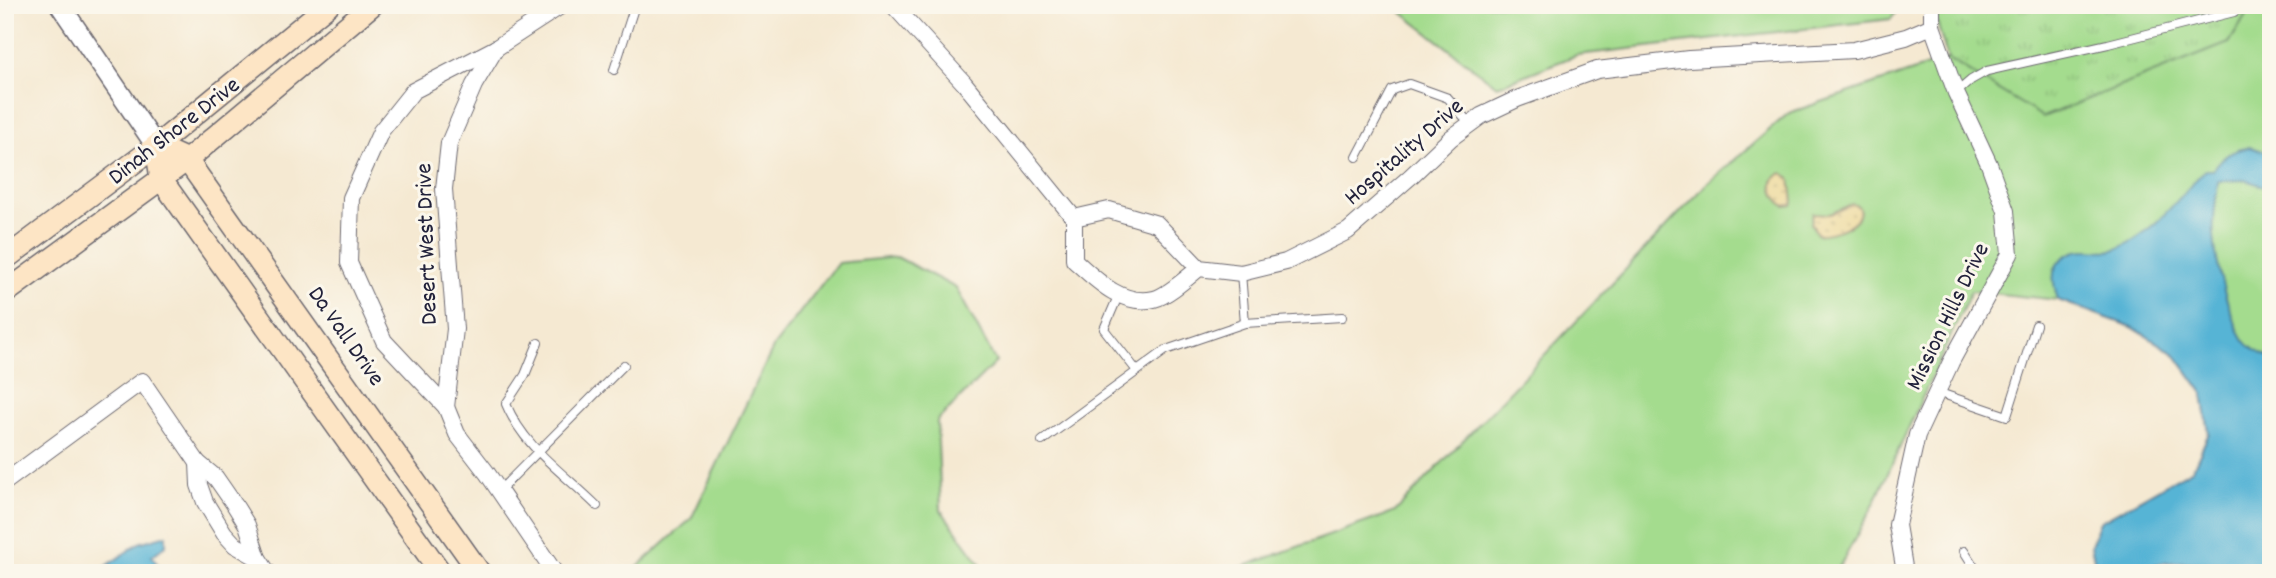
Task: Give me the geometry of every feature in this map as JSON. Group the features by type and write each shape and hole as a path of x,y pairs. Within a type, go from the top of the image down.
{"main road":[{"name":"Dinah Shore Drive","path":"5,259 156,146 328,5"},
{"name":"Dinah Shore Drive","path":"5,293 187,160 372,5"},
{"path":"156,146 187,160"},
{"path":"156,146 161,179 440,573"},
{"name":"Da Vall Drive","path":"187,160 480,573"}],"street":[{"path":"60,5 156,146"},
{"name":"Desert West Drive","path":"555,573 457,434 446,408 384,341 349,263 351,198 380,131 413,91 496,48 562,5"},
{"path":"893,5 964,83 1074,218 1074,260 1107,289 1133,298 1154,299 1199,268 1157,224 1109,210 1074,218"},
{"name":"Mission Hills Drive","path":"1905,573 1897,525 1917,435 1951,362 2010,254 2006,211 1989,163 1956,93 1932,26 1932,5"},
{"name":"Hospitality Drive","path":"1199,268 1241,273 1286,262 1348,232 1451,138 1481,116 1517,99 1597,70 1689,59 1854,50 1906,37 1932,26"},
{"name":"Desert West Drive","path":"446,408 455,329 444,189 449,143 474,85 496,48"},
{"path":"5,482 142,382 198,463 216,478 234,504 247,525 258,558 268,573"},
{"path":"198,463 199,485 205,502 224,534 235,545 258,558"}],"lane":[{"path":"614,70 635,5"},
{"path":"1956,93 1970,80 1987,71 2121,41 2234,12 2245,5"},
{"path":"1357,157 1392,90 1401,85 1409,84 1448,98 1470,124"},
{"path":"1241,273 1245,323"},
{"path":"1119,293 1104,329 1137,371"},
{"path":"1042,441 1166,350 1245,323 1342,317"},
{"path":"1937,392 2007,416 2036,325"},
{"path":"538,343 525,375 506,404 515,427 597,506"},
{"path":"498,492 624,365"},
{"path":"1964,551 1978,573"}],"green space":[{"path":"1392,5 1901,5 1891,19 1577,55 1497,86"},
{"path":"1936,5 2252,5 2229,43 2043,117 1948,59 1937,23"},
{"path":"2252,5 2271,5 2271,573 2252,573 2236,564 2166,562 2123,573 2108,573 2095,564 2091,545 2100,522 2193,469 2209,433 2203,393 2175,354 2132,327 2058,300 1971,291 1873,506 1836,573 1225,573 1395,512 1708,183 1789,113 1948,59 2229,43"},
{"path":"897,257 956,288 996,362 937,421 941,510 987,573 631,573 691,519 774,346 838,263"}],"sand":[{"path":"1783,173 1790,178 1792,205 1785,206 1781,203 1773,189 1774,180"},
{"path":"1852,204 1858,206 1860,212 1853,223 1838,231 1817,234 1811,223 1813,213 1830,214"}],"water":[{"path":"2249,147 2271,153 2271,189 2246,180 2218,181 2214,228 2220,275 2238,329 2249,346 2271,358 2271,573 2252,573 2236,564 2166,562 2123,573 2108,573 2095,564 2091,545 2100,522 2193,469 2209,433 2203,393 2175,354 2132,327 2058,300 2055,269 2068,254 2076,251 2111,251 2131,242 2165,214 2205,170 2213,170 2228,154"},
{"path":"166,535 166,545 152,556 163,573 97,573 139,543"}]}
